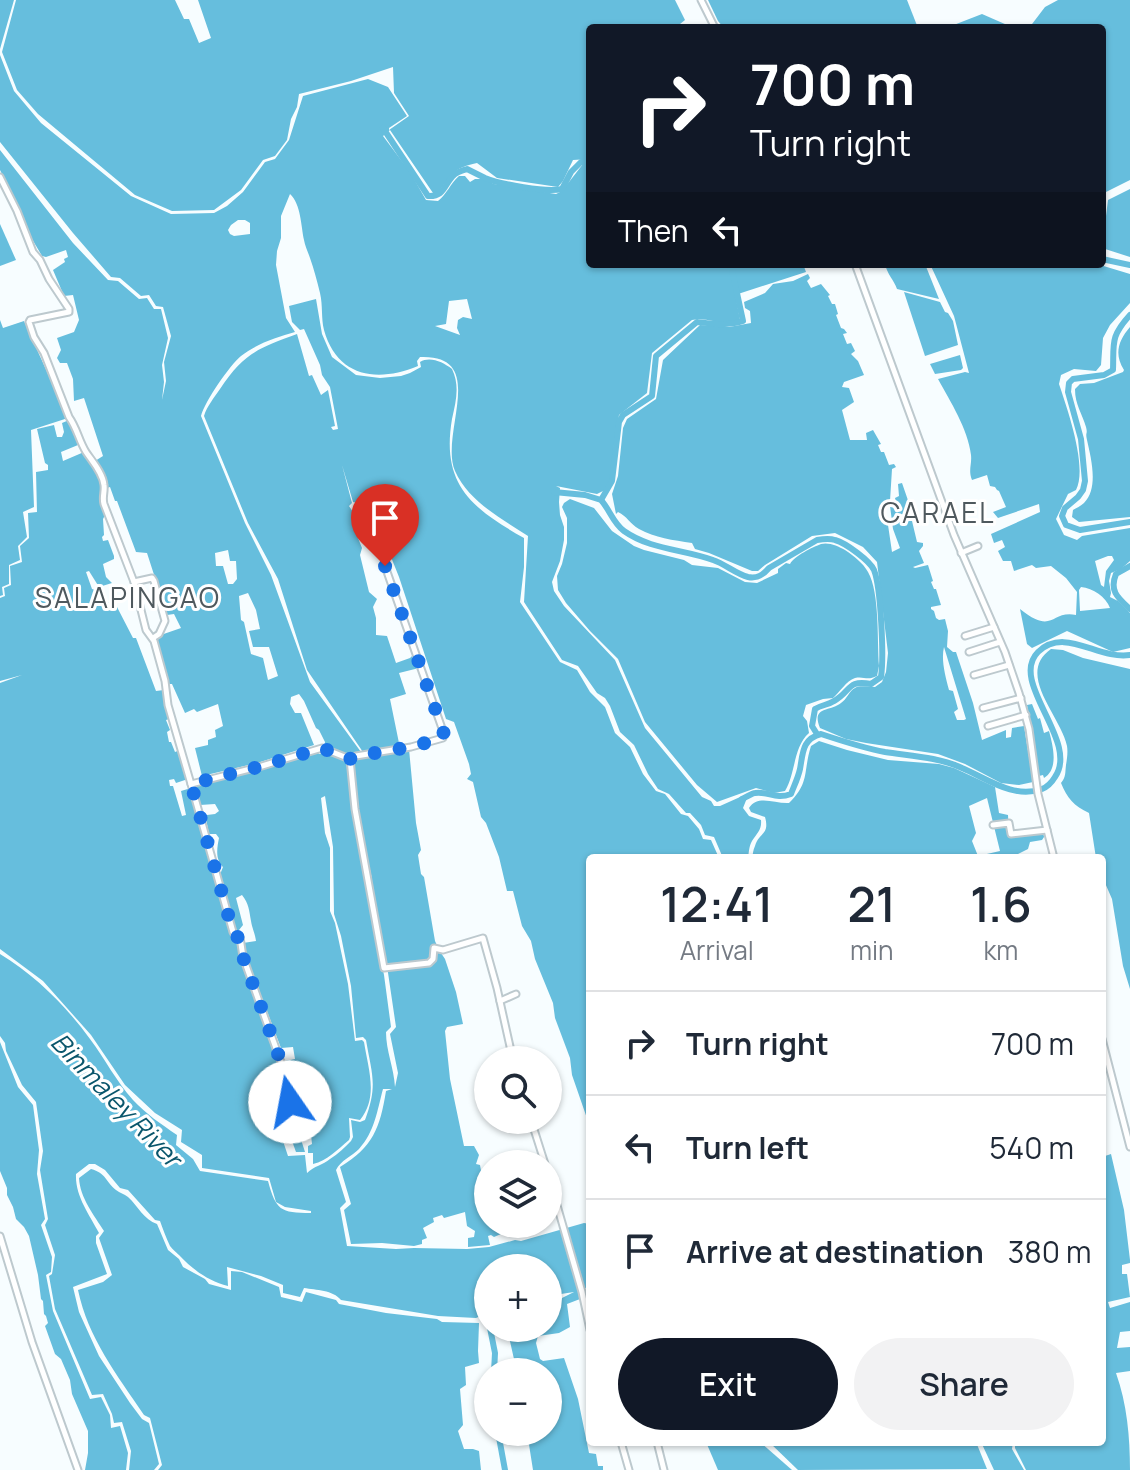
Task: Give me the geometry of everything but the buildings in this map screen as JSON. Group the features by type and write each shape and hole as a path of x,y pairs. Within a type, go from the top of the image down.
{"street":[{"path":"701,0 713,24"},
{"path":"0,177 33,252 69,309 69,312 29,322 69,417 105,486 102,495 107,514 134,582 146,630 153,638 187,776 233,932 240,937 243,957 290,1087 291,1101 285,1101"},
{"path":"856,268 961,553 1021,698 1038,794 1053,854"},
{"path":"961,553 978,546"},
{"path":"191,784 323,748 349,758 411,747 444,736 385,566"},
{"path":"134,582 152,578 154,581 165,621 159,634 153,638"},
{"path":"965,636 994,627"},
{"path":"969,652 1000,642"},
{"path":"974,675 1009,665"},
{"path":"983,708 1021,698"},
{"path":"988,726 1026,715"},
{"path":"349,758 355,809 384,968 429,963 434,948 443,950 483,938 510,1046"},
{"path":"993,825 1009,823 1011,834 1047,830"},
{"path":"500,1001 516,994"},
{"path":"1106,1054 1130,1147"},
{"path":"562,1221 586,1311"},
{"path":"0,1236 32,1342 78,1470"},
{"path":"622,1446 629,1470"},
{"path":"658,1446 664,1470"}],"water":[{"path":"0,0 14,0 0,49"},
{"name":"Binmaley River","path":"16,0 175,0 184,19 189,19 199,43 211,38 198,0 675,0 685,20 680,24 586,24 586,159 573,160 558,187 497,178 477,163 458,170 438,193 433,193 390,130 383,136 426,200 438,201 459,176 465,176 470,182 484,179 494,184 556,194 586,164 586,268 730,268 740,320 728,323 692,320 652,353 647,393 619,415 607,489 597,494 556,486 560,488 564,540 552,582 564,606 615,660 645,728 702,797 714,806 720,806 749,793 743,808 749,816 761,820 749,854 721,854 714,837 705,835 690,813 686,813 669,794 658,789 634,745 620,732 605,698 597,693 578,666 562,660 524,602 528,536 477,500 455,471 452,455 458,382 453,368 441,360 420,357 418,366 388,374 374,374 360,372 338,358 324,330 320,293 304,242 298,209 290,194 281,216 276,265 286,318 295,332 260,344 241,356 218,384 201,416 245,523 271,575 310,682 361,752 348,753 347,758 367,880 365,883 384,975 391,1027 386,1032 386,1039 395,1087 398,1073 390,1034 396,1027 387,966 369,886 372,879 359,818 353,760 365,755 307,670 278,579 248,523 204,416 228,377 244,360 262,348 297,334 309,376 312,375 321,395 328,390 335,426 331,427 338,429 330,387 304,329 300,330 292,322 289,306 316,299 322,334 332,357 356,375 380,378 401,376 421,367 420,362 428,360 441,362 452,369 456,394 450,442 451,461 456,477 464,492 475,504 524,538 520,602 560,662 577,670 590,692 605,707 615,733 630,747 643,774 656,791 665,794 681,814 688,816 703,839 711,840 717,854 586,854 586,1115 553,1003 531,941 522,926 513,891 507,891 499,857 481,817 473,782 467,779 471,774 469,764 454,722 446,719 399,577 377,522 369,523 357,503 353,502 342,465 369,592 377,599 373,607 376,635 387,636 396,663 419,652 422,664 418,665 419,668 399,673 406,694 390,699 400,748 409,749 421,850 418,855 435,941 445,959 463,1024 447,1027 445,1031 450,1079 464,1146 474,1146 476,1150 474,1230 467,1226 465,1212 433,1218 434,1222 423,1228 427,1238 422,1240 422,1244 351,1244 344,1210 351,1204 340,1167 360,1152 378,1126 386,1091 392,1089 383,1089 369,1135 336,1170 346,1202 340,1208 347,1246 396,1249 489,1247 515,1240 562,1238 562,1229 586,1223 586,1288 578,1290 580,1299 567,1304 570,1327 562,1331 562,1298 574,1292 562,1294 562,1254 474,1254 474,1318 438,1316 341,1300 329,1292 304,1288 300,1297 283,1293 283,1285 227,1267 228,1286 207,1278 189,1265 170,1246 160,1221 155,1220 128,1190 120,1188 105,1170 89,1164 76,1174 76,1182 83,1205 99,1233 96,1243 107,1274 73,1287 79,1312 99,1356 130,1403 149,1423 159,1464 154,1470 129,1470 131,1451 122,1422 114,1423 103,1394 92,1395 55,1309 49,1276 55,1255 45,1225 48,1219 40,1170 43,1151 36,1102 22,1085 0,1036 0,954 38,981 60,1003 90,1039 127,1093 148,1114 177,1135 176,1145 193,1159 200,1171 268,1181 276,1202 269,1178 202,1168 202,1155 181,1142 182,1130 155,1113 125,1085 91,1035 43,981 0,949 0,683 22,675 0,681 0,598 5,596 4,588 11,585 10,566 22,562 20,546 29,538 28,513 37,512 36,472 48,470 37,429 54,425 57,437 62,437 62,423 69,420 78,445 61,452 63,461 84,452 103,485 101,492 106,513 102,537 103,541 108,540 114,559 103,564 106,577 112,583 99,587 89,571 86,572 92,589 102,592 106,602 117,607 133,638 136,638 156,691 164,690 172,718 166,720 170,730 167,732 169,742 175,752 180,750 188,779 176,783 174,779 169,780 170,786 173,786 182,816 186,815 181,791 191,788 232,933 238,942 238,951 277,1052 282,1075 271,1081 276,1120 288,1156 305,1155 307,1173 351,1141 351,1120 360,1122 365,1120 371,1098 373,1080 366,1040 356,1038 351,986 334,914 333,847 325,796 321,798 330,848 330,911 348,984 355,1041 364,1042 371,1092 360,1120 349,1118 349,1140 328,1157 313,1164 313,1153 308,1153 308,1146 312,1144 311,1135 306,1137 303,1115 299,1116 293,1103 292,1083 285,1061 295,1059 293,1047 281,1048 244,951 243,943 256,941 242,895 236,898 243,925 239,930 241,933 237,935 234,930 218,874 223,867 218,857 219,838 216,834 209,834 206,819 207,815 219,811 215,804 200,805 194,784 315,749 319,754 324,753 325,742 299,694 291,697 290,704 295,713 301,713 314,745 202,776 195,748 208,745 208,740 216,737 215,730 223,726 218,704 185,713 172,684 168,684 155,637 181,628 174,614 167,615 147,553 136,552 117,501 110,487 107,488 95,461 103,456 84,398 74,401 73,379 67,363 60,363 57,358 61,350 57,338 74,332 79,320 73,295 64,296 53,270 65,262 64,259 68,257 66,250 42,256 0,170 0,150 73,243 108,280 118,281 139,299 147,298 154,309 161,309 168,338 162,365 162,400 166,381 164,362 171,336 163,307 156,306 149,295 141,296 120,278 111,277 0,142 0,55 14,91 41,123 131,196 171,214 214,213 243,192 265,162 275,159 289,140 303,96 368,79 388,87 407,116 389,130 409,116 394,93 393,67 299,94 287,140 275,156 263,160 241,190 214,210 172,211 135,195 38,114 17,90 2,52","holes":["238,220 250,223 250,234 234,236 228,230","467,299 472,319 463,317 458,320 460,335 435,326 446,324 449,301","228,550 230,561 236,561 237,579 233,584 228,584 223,566 216,566 215,553","248,593 260,629 249,631 253,647 269,647 278,676 268,680 263,658 251,654 241,620 239,596","276,1202 285,1207 311,1211 311,1213 286,1211"]},
{"path":"708,0 907,0 916,24 721,24"},
{"path":"1058,0 1130,0 1130,180 1106,192 1106,24 1032,24 1045,7"},
{"path":"982,14 1005,24 956,24"},
{"path":"1130,189 1130,257 1106,249 1108,200"},
{"path":"0,224 16,260 0,266"},
{"path":"1106,267 1130,274 1130,303 1103,338 1101,365 1096,371 1074,369 1061,375 1059,384 1075,437 1080,467 1076,490 1068,494 1056,519 1064,535 1077,540 1082,536 1130,528 1130,561 1111,573 1109,581 1110,597 1130,613 1130,648 1113,652 1067,631 1032,648 1027,644 1020,609 1039,621 1076,615 1077,592 1051,566 1036,568 1032,565 1014,571 1011,561 1003,561 998,551 1005,547 1002,540 994,543 991,534 1040,512 1039,504 998,518 993,512 1006,507 999,491 990,486 987,475 972,480 966,435 938,379 969,373 954,316 932,268","holes":["1112,556 1114,560 1106,571 1104,587 1095,561","1081,587 1090,589 1105,600 1110,608 1080,611 1079,590"]},
{"path":"732,268 804,268 806,272 738,294"},
{"path":"886,268 927,268 939,299 897,289"},
{"path":"808,274 810,278 807,281 811,288 821,284 830,295 832,304 835,304 841,328 847,333 843,334 847,344 851,343 855,351 851,354 864,375 844,382 842,387 849,388 854,402 842,410 850,440 867,440 866,433 873,430 889,465 896,467 892,469 890,501 879,508 888,525 892,552 900,548 893,529 890,506 896,502 898,484 902,483 911,509 897,516 900,522 912,521 917,542 923,543 919,551 924,563 913,567 928,565 931,582 941,605 931,609 936,618 945,619 947,647 956,652 982,740 1006,730 1006,738 1011,737 1012,728 1024,726 1033,782 1019,785 1001,783 938,754 846,739 820,728 820,713 837,706 855,688 875,687 882,682 886,672 888,653 877,562 863,547 835,533 812,536 758,571 752,571 695,549 692,543 645,532 618,512 616,514 612,494 618,476 623,428 627,419 656,399 663,360 700,325 729,327 751,323 750,311 745,308 744,302 765,293 773,284 793,281","holes":["944,647 966,719 957,720 954,712 958,709 946,679"]},
{"path":"904,292 940,302 953,321 958,345 925,356"},
{"path":"0,320 3,328 24,321 68,418 31,430 34,507 23,512 27,537 18,546 20,560 9,565 9,584 2,587 3,595 0,596"},
{"path":"1130,327 1130,517 1079,522 1072,517 1073,510 1089,497 1093,473 1087,429 1075,389 1080,384 1094,383 1123,372 1119,348"},
{"path":"960,355 961,370 935,374 930,364"},
{"path":"570,499 594,508 612,531 634,546 692,565 718,568 745,582 757,583 778,573 778,569 786,563 790,564 804,552 824,544 845,550 866,569 872,581 876,604 877,676 855,678 833,698 806,705 803,716 809,733 800,745 785,791 774,793 756,788 717,802 697,785 645,722 618,659 590,631 558,590 557,576 567,543 567,518 562,507"},
{"path":"1051,649 1063,650 1130,669 1130,989 1112,899 1106,885 1106,854 1095,854 1089,813 1072,801 1061,783 1065,775 1067,746 1039,683 1037,670 1041,659"},
{"path":"1032,704 1044,733 1049,731 1053,750 1052,769 1044,778 1043,775 1039,776 1027,705"},
{"path":"819,741 888,760 939,764 995,787 999,813 1008,815 1009,835 1043,831 1044,837 1030,842 1028,849 1018,854 987,854 1000,851 987,798 969,806 976,833 972,841 977,854 753,854 766,823 765,817 751,812 749,808 757,801 789,803 803,783 811,746"},
{"path":"0,1042 18,1087 33,1105 39,1150 37,1174 45,1219 41,1225 52,1257 51,1272 46,1275 53,1311 90,1399 101,1397 110,1415 111,1428 120,1426 128,1453 126,1470 85,1470 88,1431 72,1394 70,1380 61,1359 55,1354 45,1326 48,1323 29,1236 16,1219 0,1171"},
{"path":"283,1103 290,1105 305,1152 296,1152 284,1119"},
{"path":"1111,1154 1124,1210 1130,1260 1130,1263 1122,1265 1122,1274 1127,1274 1130,1297 1108,1302 1110,1308 1130,1302 1130,1331 1120,1332 1117,1348 1130,1347 1130,1371 1116,1373 1127,1421 1130,1470 1026,1470 1015,1446 1106,1446 1106,1156"},
{"path":"91,1169 103,1175 157,1224 168,1250 183,1267 209,1284 231,1290 231,1271 242,1272 279,1287 281,1297 302,1302 306,1292 336,1300 339,1304 386,1313 442,1322 474,1323 474,1342 478,1342 479,1358 474,1358 474,1364 465,1367 466,1385 460,1389 463,1425 458,1431 464,1449 479,1451 481,1470 158,1470 162,1465 150,1418 144,1415 105,1356 89,1324 78,1290 103,1282 112,1275 99,1238 104,1231 88,1206 79,1178"},
{"path":"468,1238 488,1238 490,1245 468,1247"},
{"path":"510,1342 536,1342 540,1358 514,1358"},
{"path":"564,1358 578,1399 586,1446 589,1453 596,1454 598,1466 603,1466 603,1470 533,1470 529,1446 562,1446"},
{"path":"708,1446 765,1446 792,1470 718,1470"},
{"path":"773,1446 978,1446 987,1469 798,1470"},
{"path":"983,1446 1012,1446 1024,1470 994,1470"}],"waterway":[{"path":"383,128 428,196 438,194 454,175 467,169 485,178 512,185 562,189 571,172 581,162 586,162"},
{"path":"1106,260 1130,265"},
{"path":"601,500 612,481 619,422 623,415 652,396 656,356 697,322 726,324 743,321 731,268"},
{"path":"1130,315 1116,335 1113,370 1104,375 1073,379 1069,383 1068,392 1081,439 1085,481 1083,490 1065,508 1062,516 1066,525 1080,530 1130,522"},
{"path":"554,492 601,500 620,528 634,537 656,546 702,556 748,577 760,576 817,540 835,540 863,557 874,570 878,592 881,677 871,684 857,683 834,701 815,709 812,726 817,734"},
{"path":"1130,566 1116,574 1114,585 1118,598 1130,609"},
{"path":"742,799 755,793 791,794 804,747 810,739 821,734 877,750 944,761 1011,790 1042,789 1054,779 1060,763 1059,746 1032,679 1031,665 1038,652 1059,642 1130,655"},
{"path":"493,1342 495,1358"},
{"path":"501,1446 505,1470"}],"district":[{"name":"CARAEL","path":"938,513"},
{"name":"SALAPINGAO","path":"128,598"}],"route":[{"path":"290,1102 290,1087 243,957 240,937 233,932 191,784 322,748 350,759 443,738 385,566"}]}
